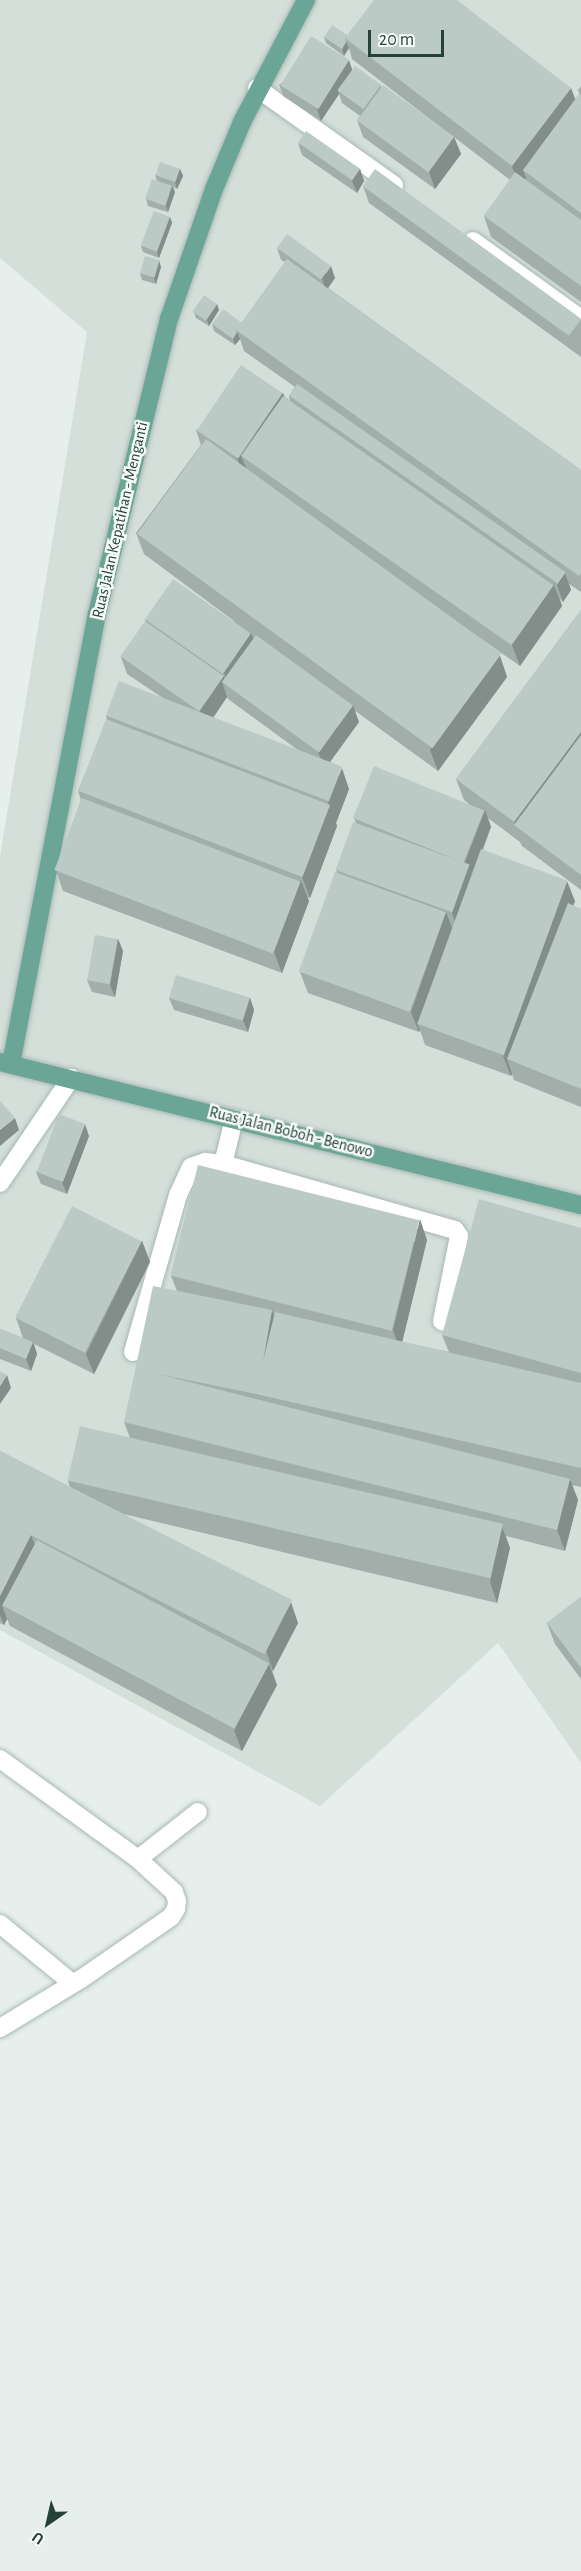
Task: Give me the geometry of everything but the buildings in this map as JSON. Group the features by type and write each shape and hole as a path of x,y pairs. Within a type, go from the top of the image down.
{"main road":[{"name":"Ruas Jalan Kepatihan - Menganti","path":"5,1063 97,614 169,319 214,189 257,88 306,0"},
{"name":"Ruas Jalan Boboh - Benowo","path":"5,1063 581,1205"}],"street":[{"path":"257,88 410,197"},
{"path":"458,231 581,319"},
{"path":"0,1183 71,1078"},
{"path":"223,1164 234,1119"},
{"path":"133,1352 178,1195 191,1167 205,1162 223,1164 455,1230 459,1236 442,1321"},
{"path":"0,1759 138,1859 174,1892 176,1909 171,1917 0,2028"},
{"path":"138,1859 198,1812"},
{"path":"0,1924 72,1983"}],"shaded area":[{"path":"0,0 581,0 581,1763 498,1643 320,1806 0,1630 0,856 87,332 0,258"}]}
